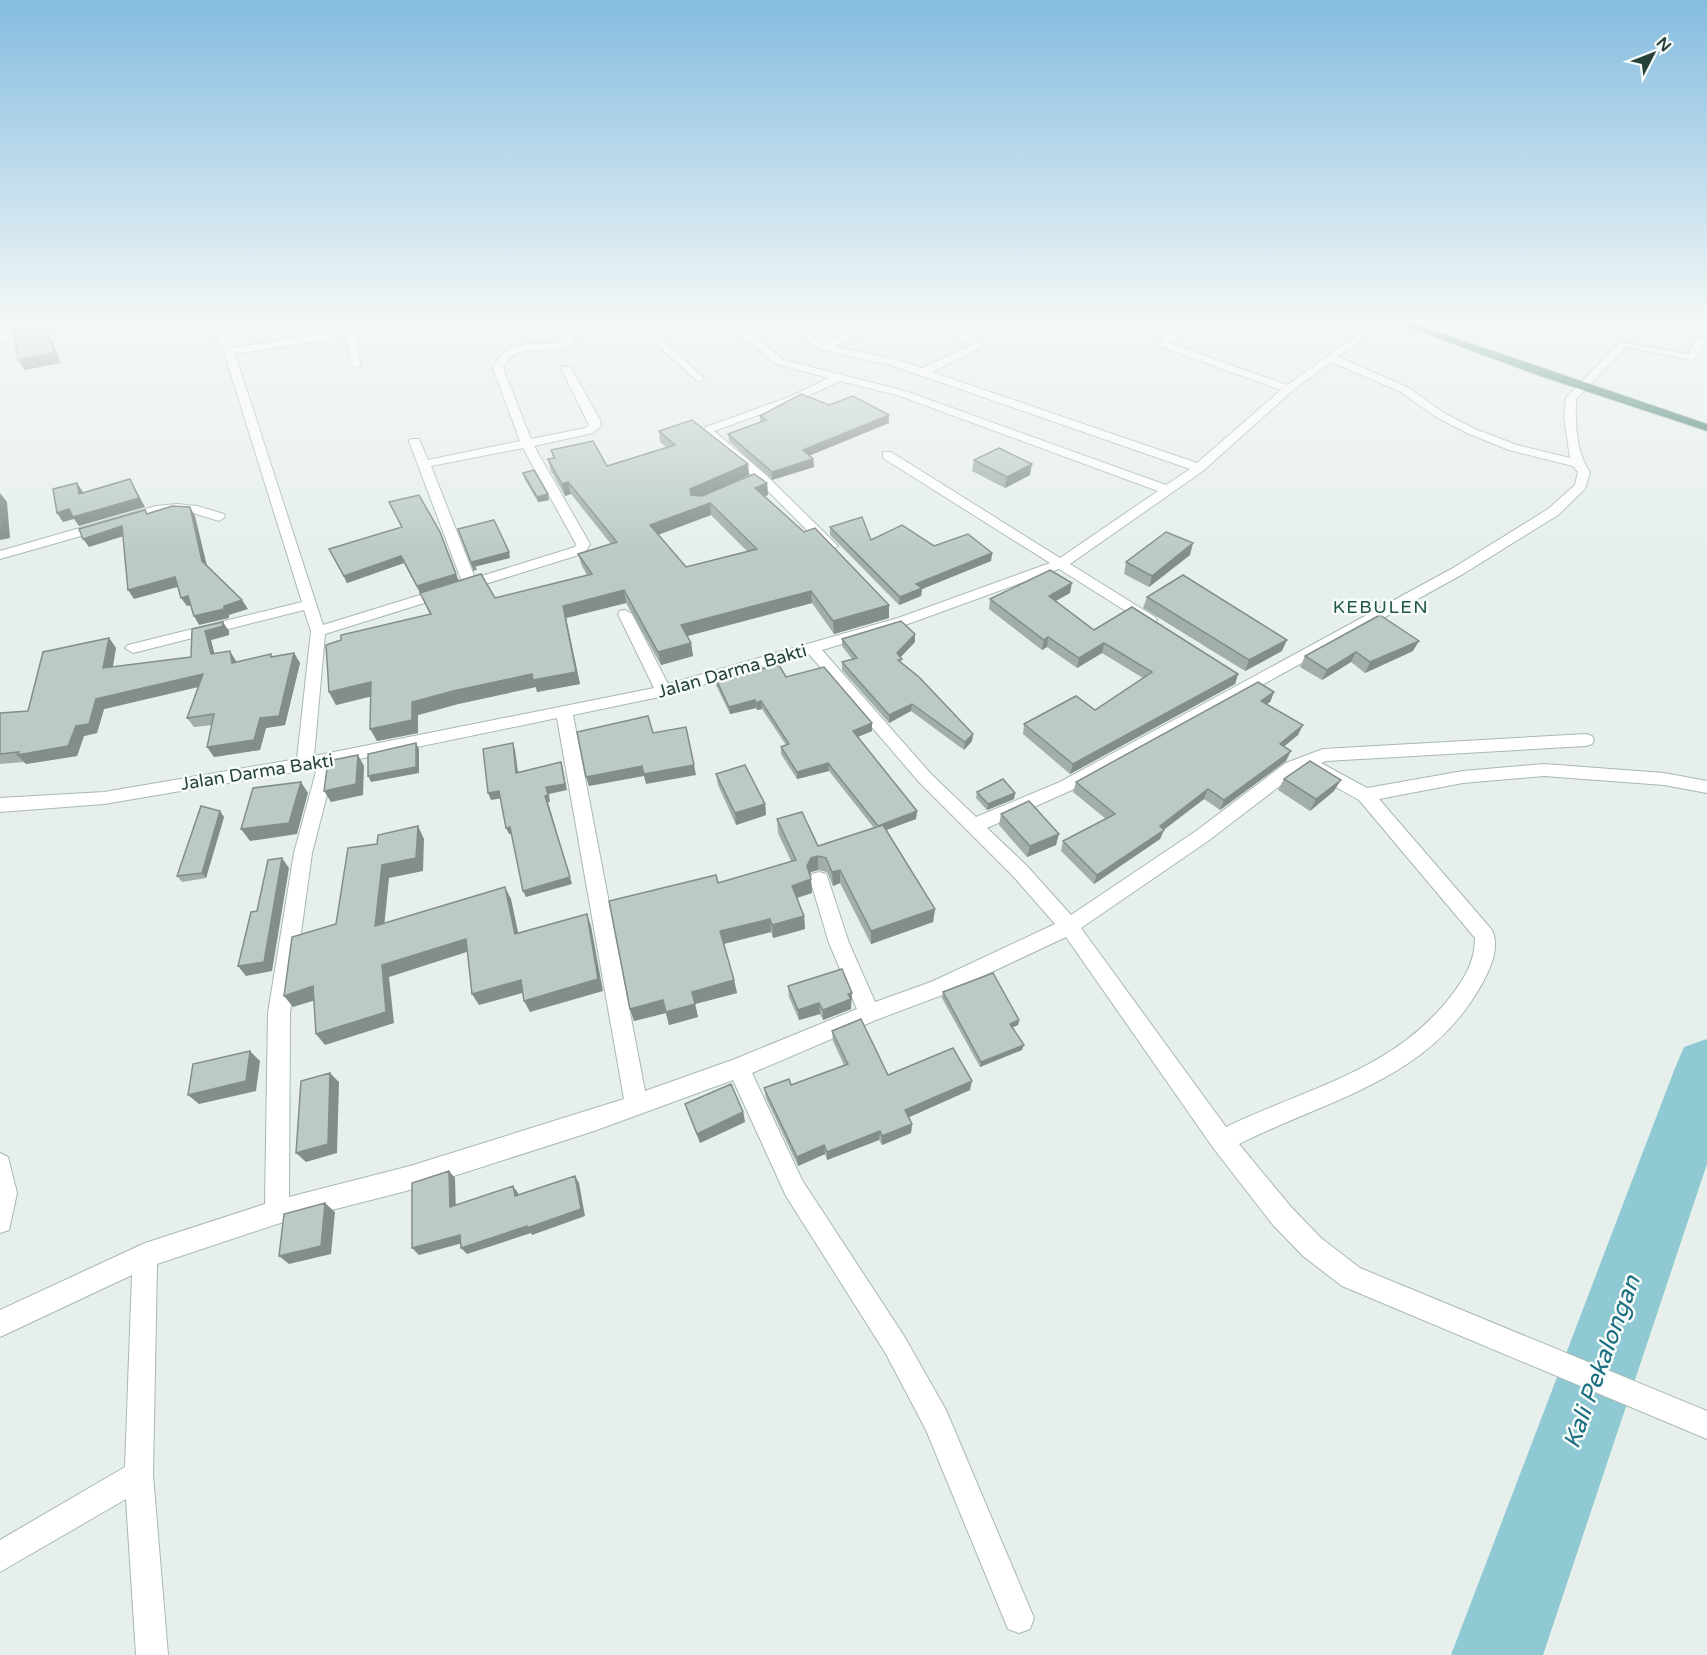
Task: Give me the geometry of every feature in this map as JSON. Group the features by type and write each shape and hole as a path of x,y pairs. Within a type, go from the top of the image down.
{"highway":[{"path":"1625,401 1707,428"}],"street":[{"path":"245,401 318,631 305,763"},
{"path":"318,631 580,550 583,544 526,442 511,401"},
{"path":"424,464 526,442 579,434 596,426 584,401"},
{"path":"788,401 708,430 710,435 756,480 842,556"},
{"path":"925,401 1168,490"},
{"path":"1006,401 1198,468"},
{"name":"Jalan Darma Bakti","path":"0,805 104,798 328,760 664,691 812,648 899,616 1060,564 1198,468 1274,401"},
{"path":"1421,401 1440,415 1471,431 1513,448 1577,463"},
{"path":"973,826 1066,786 1245,681 1458,571 1553,512 1581,486 1584,478 1584,472 1577,463 1570,401"},
{"path":"415,441 470,584"},
{"path":"887,455 1160,627"},
{"path":"0,555 160,509 180,506 219,517"},
{"path":"133,648 309,604"},
{"path":"625,614 664,691"},
{"path":"812,648 925,778 1020,871 1069,926 1222,1141 1282,1216 1312,1247 1351,1276 1707,1425"},
{"path":"564,712 636,1104"},
{"path":"0,1324 145,1256 277,1212 410,1178 594,1120 739,1068 869,1013 938,988 1069,926 1202,836 1285,771 1323,755 1586,740"},
{"path":"277,1212 279,1013 303,854 328,760"},
{"path":"1222,1141 1283,1112 1319,1100 1382,1072 1432,1035 1457,1005 1483,964 1485,936 1409,844 1365,795 1306,763"},
{"path":"1365,795 1462,777 1544,770 1664,779 1707,787"},
{"path":"819,879 839,943 869,1013"},
{"path":"739,1068 794,1188 895,1345 936,1420 1019,1618"},
{"path":"0,1165 5,1193 0,1221"},
{"path":"145,1256 139,1475 152,1655"},
{"path":"0,1557 139,1475"}],"building":[{"path":"788,401 819,401 829,405 839,401 863,401 889,415 803,450 813,459 772,472 728,434 766,420 760,416"},
{"path":"692,420 748,464 690,489 691,495 702,496 754,474 767,483 755,488 804,532 815,528 889,605 833,621 811,591 681,625 691,643 658,652 624,590 563,606 576,672 533,680 532,674 412,702 412,720 370,729 371,682 329,692 326,645 341,640 341,635 431,614 420,593 481,574 495,598 592,574 578,554 617,542 568,482 562,484 548,459 555,458 551,450 593,441 607,466 675,445 659,431","holes":["710,503 757,549 686,567 650,525"]},
{"path":"999,448 1032,464 1007,477 974,460"},
{"path":"534,470 548,494 537,497 523,473"},
{"path":"130,479 139,498 73,517 69,509 57,513 53,489 77,483 79,494"},
{"path":"419,495 440,532 456,574 417,586 401,556 344,576 329,549 402,527 389,502"},
{"path":"172,506 190,507 202,561 242,600 224,606 224,609 194,616 188,596 181,598 175,577 128,590 122,526 83,539 79,529 145,510 147,514"},
{"path":"862,517 871,540 902,525 934,546 968,534 992,553 916,584 922,588 900,597 830,527"},
{"path":"494,520 509,552 472,562 476,569 474,570 458,529"},
{"path":"1166,532 1193,543 1152,576 1126,562"},
{"path":"1050,570 1072,583 1049,596 1094,630 1132,607 1238,674 1073,764 1024,724 1076,696 1095,710 1152,672 1104,643 1079,658 1048,637 1044,640 990,599"},
{"path":"1183,575 1287,640 1249,660 1147,597"},
{"path":"1380,615 1419,641 1370,662 1356,652 1327,670 1305,656"},
{"path":"901,621 915,634 897,653 902,659 898,660 919,677 973,734 965,742 912,704 889,715 842,662 857,658 842,639"},
{"path":"223,622 223,626 205,631 211,654 230,651 232,663 271,654 271,657 294,653 279,716 260,718 254,740 207,747 214,714 187,718 203,674 96,699 89,724 76,726 68,746 17,755 19,752 0,754 0,713 28,711 43,652 109,638 103,668 191,657 192,629"},
{"path":"760,665 763,669 779,665 786,677 824,667 872,723 853,731 917,811 878,826 828,763 797,772 781,747 789,744 761,701 756,703 755,700 729,707 715,677"},
{"path":"1258,682 1274,692 1261,701 1303,725 1280,744 1291,751 1224,800 1208,789 1160,826 1164,830 1097,875 1063,841 1115,814 1076,782"},
{"path":"648,716 653,733 686,727 694,765 644,774 642,766 586,777 577,732"},
{"path":"416,743 416,767 368,776 368,754"},
{"path":"513,743 516,773 561,762 565,784 546,787 548,795 545,796 570,877 523,891 510,827 506,828 499,791 488,793 483,749"},
{"path":"358,755 356,784 324,791 328,761"},
{"path":"1310,761 1341,780 1316,799 1284,779"},
{"path":"745,765 765,804 735,813 716,774"},
{"path":"1003,779 1015,793 988,804 977,792"},
{"path":"301,782 289,823 241,829 253,788"},
{"path":"1029,801 1059,834 1030,846 1001,814"},
{"path":"201,806 220,811 202,873 177,876"},
{"path":"802,812 818,846 883,825 935,909 871,931 840,870 832,872 826,858 818,856 811,858 807,866 811,879 792,886 804,916 772,925 770,919 720,931 734,980 692,992 695,1004 666,1012 663,1000 630,1009 609,901 716,875 718,883 796,860 777,819"},
{"path":"418,826 416,858 382,865 375,926 505,887 515,934 587,914 598,979 524,1001 521,980 472,994 466,939 382,965 386,1012 316,1034 313,986 284,996 292,937 336,924 348,848 377,844 378,835"},
{"path":"282,858 264,962 238,966 251,912 257,911 268,860"},
{"path":"842,969 852,993 848,994 851,999 823,1010 819,1003 798,1010 788,986"},
{"path":"993,973 1019,1020 1010,1024 1024,1045 981,1062 943,992"},
{"path":"861,1019 888,1075 953,1048 972,1081 905,1110 912,1124 882,1136 880,1131 827,1152 824,1145 797,1157 764,1088 789,1079 791,1085 848,1064 832,1031"},
{"path":"250,1051 246,1081 188,1095 193,1064"},
{"path":"330,1073 328,1144 296,1153 301,1081"},
{"path":"731,1084 743,1112 697,1134 685,1104"},
{"path":"449,1171 450,1207 513,1186 515,1196 575,1176 581,1209 461,1248 460,1235 412,1248 412,1183"},
{"path":"325,1203 321,1246 279,1256 284,1214"}],"waterway":[{"name":"Kali Pekalongan","path":"1497,1655 1707,1068"}],"district":[{"name":"KEBULEN","path":"1381,607"}]}
